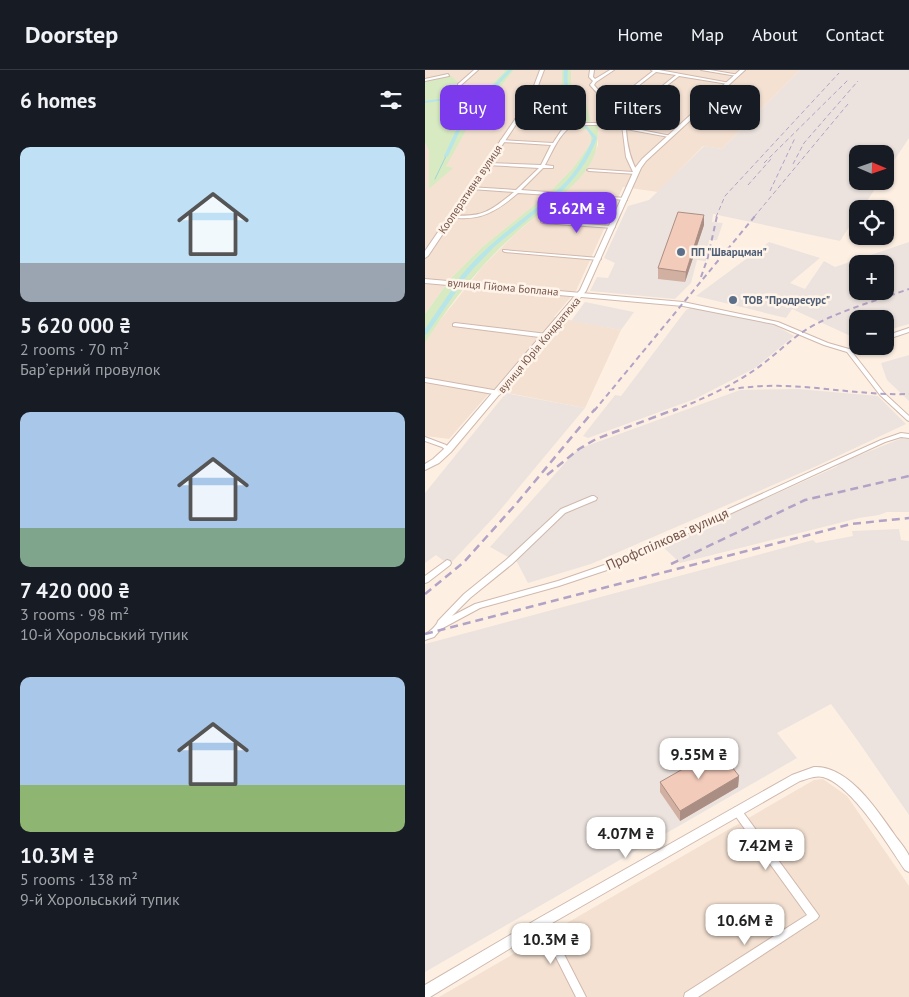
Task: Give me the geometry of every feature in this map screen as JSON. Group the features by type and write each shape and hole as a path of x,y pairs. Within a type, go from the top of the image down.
{"street":[{"path":"425,80 448,75 443,70"},
{"path":"459,85 476,70"},
{"name":"Кооперативна вулиця","path":"536,85 542,70"},
{"path":"591,70 591,77 595,81"},
{"path":"596,90 592,85 595,81 612,70"},
{"path":"650,70 728,83"},
{"path":"637,85 656,70"},
{"path":"693,77 702,70 737,75"},
{"name":"вулиця Юрія Кондратюка","path":"425,468 436,462 448,450 499,393 582,294 636,173 648,154 743,70"},
{"path":"666,85 678,75"},
{"name":"Кооперативна вулиця","path":"425,256 515,122"},
{"path":"452,216 481,216 518,192 541,167 564,130"},
{"path":"625,130 629,160 636,173"},
{"path":"642,130 669,136"},
{"path":"502,141 554,144"},
{"path":"487,164 552,167"},
{"path":"589,170 636,173"},
{"path":"471,188 625,199"},
{"path":"543,222 613,227"},
{"path":"505,251 599,259"},
{"name":"вулиця Гійома Боплана","path":"425,281 683,304 776,323 826,344 849,351"},
{"path":"455,325 547,336"},
{"path":"894,335 909,330"},
{"path":"852,355 882,394 909,419"},
{"path":"425,380 499,393"},
{"name":"Профспілкова вулиця","path":"425,637 431,635 438,627 478,606 610,566 883,441 901,435 909,436"},
{"path":"425,439 444,446 448,450"},
{"path":"438,627 467,596 509,562 563,511 594,498"},
{"path":"425,580 447,563"},
{"path":"425,992 737,811 796,778 812,772 824,772 835,776 854,791 909,866"},
{"path":"689,997 814,916 737,811"},
{"path":"543,922 581,997"}],"shaded area":[{"path":"425,70 505,71 491,85 440,85 440,124 425,135"},
{"path":"514,70 562,70 561,85 515,85 515,130 590,130 591,143 573,168 549,193 481,248 450,279 425,314 425,143 429,151 429,189 452,168 445,166 466,130 505,130 505,85 502,85"},
{"path":"571,70 800,70 760,111 760,85 690,85 690,130 741,130 722,149 703,146 658,192 623,187 576,291 554,317 621,330 585,408 492,390 449,439 425,436 425,343 438,323 483,266 515,234 570,188 590,163 598,145 598,130 680,130 680,85 596,85 596,123 591,123 586,114 586,85 572,85"},
{"path":"800,70 909,70 909,138 894,160 894,145 849,145 849,190 874,190 868,200 849,200 849,227 840,241 713,214 712,222 723,223 717,240 709,240 706,261 697,260 691,283 675,299 590,291 597,277 608,278 615,263 604,258 628,206 649,200 704,146 722,149 741,130 760,130 760,111"},
{"path":"769,242 820,258 790,283 805,289 824,261 835,267 849,262 849,300 894,300 894,255 871,255 909,242 909,324 894,328 894,310 849,310 849,335 792,309 786,318 696,296"},
{"path":"585,302 634,312 621,330 571,321"},
{"path":"692,307 775,325 794,336 755,368 695,399 588,438 583,436 615,395 621,396 686,310"},
{"path":"909,355 909,401 887,380 881,363"},
{"path":"798,389 878,396 906,424 819,465 591,564 528,583 517,562 490,547 573,454 581,448 740,390"},
{"path":"506,393 585,408 496,515 449,565 436,555 425,563 425,493"},
{"path":"902,438 909,439 909,512 887,512 859,518 680,563 661,545 836,467 843,462"},
{"path":"899,529 901,540 909,541 909,815 831,704 777,733 797,758 425,972 425,644 813,540 816,543 853,536 852,531"},
{"path":"823,779 847,796 909,886 909,997 439,997 814,780"}],"green space":[{"path":"502,70 514,70 502,85 491,85 505,71"},
{"path":"562,70 571,70 572,85 561,85"},
{"path":"449,74 461,85 440,85 440,130 466,130 446,166 453,168 429,189 429,151 425,143 425,78"},
{"path":"586,103 591,123 596,123 596,130 598,130 595,154 590,164 574,184 515,234 478,272 455,300 425,343 425,314 450,279 481,248 549,193 573,168 591,143 590,130 586,130"}],"building":[{"name":"ПП \"Шварцман\"","path":"678,212 704,215 686,272 658,268"},
{"path":"718,749 739,776 680,811 660,782"}],"waterway":[{"path":"446,156 463,120 510,70"},
{"path":"565,85 566,70"},
{"path":"425,102 440,100"},
{"path":"557,193 575,175 592,146 595,138 586,126"},
{"path":"435,179 446,156"},
{"path":"460,281 492,246 554,196"},
{"path":"425,333 457,286"}],"railway":[{"path":"716,217 725,196 839,73"},
{"path":"764,163 849,79"},
{"path":"793,164 804,143 858,81"},
{"path":"754,217 848,104"},
{"path":"770,191 795,138"},
{"path":"748,185 771,159"},
{"path":"701,277 708,257 717,216"},
{"path":"594,411 755,216"},
{"path":"673,411 709,396 743,378 795,337 816,324 850,309 909,289"},
{"path":"729,390 774,386 864,393 909,394"},
{"path":"425,594 464,562 516,504 595,409"},
{"path":"547,475 579,449 596,439 676,409"},
{"path":"671,564 805,500 909,476"},
{"path":"425,634 851,524 909,518"}],"place":[{"name":"ПП \"Шварцман\"","path":"681,252"},
{"name":"ТОВ \"Продресурс\"","path":"733,300"}]}
